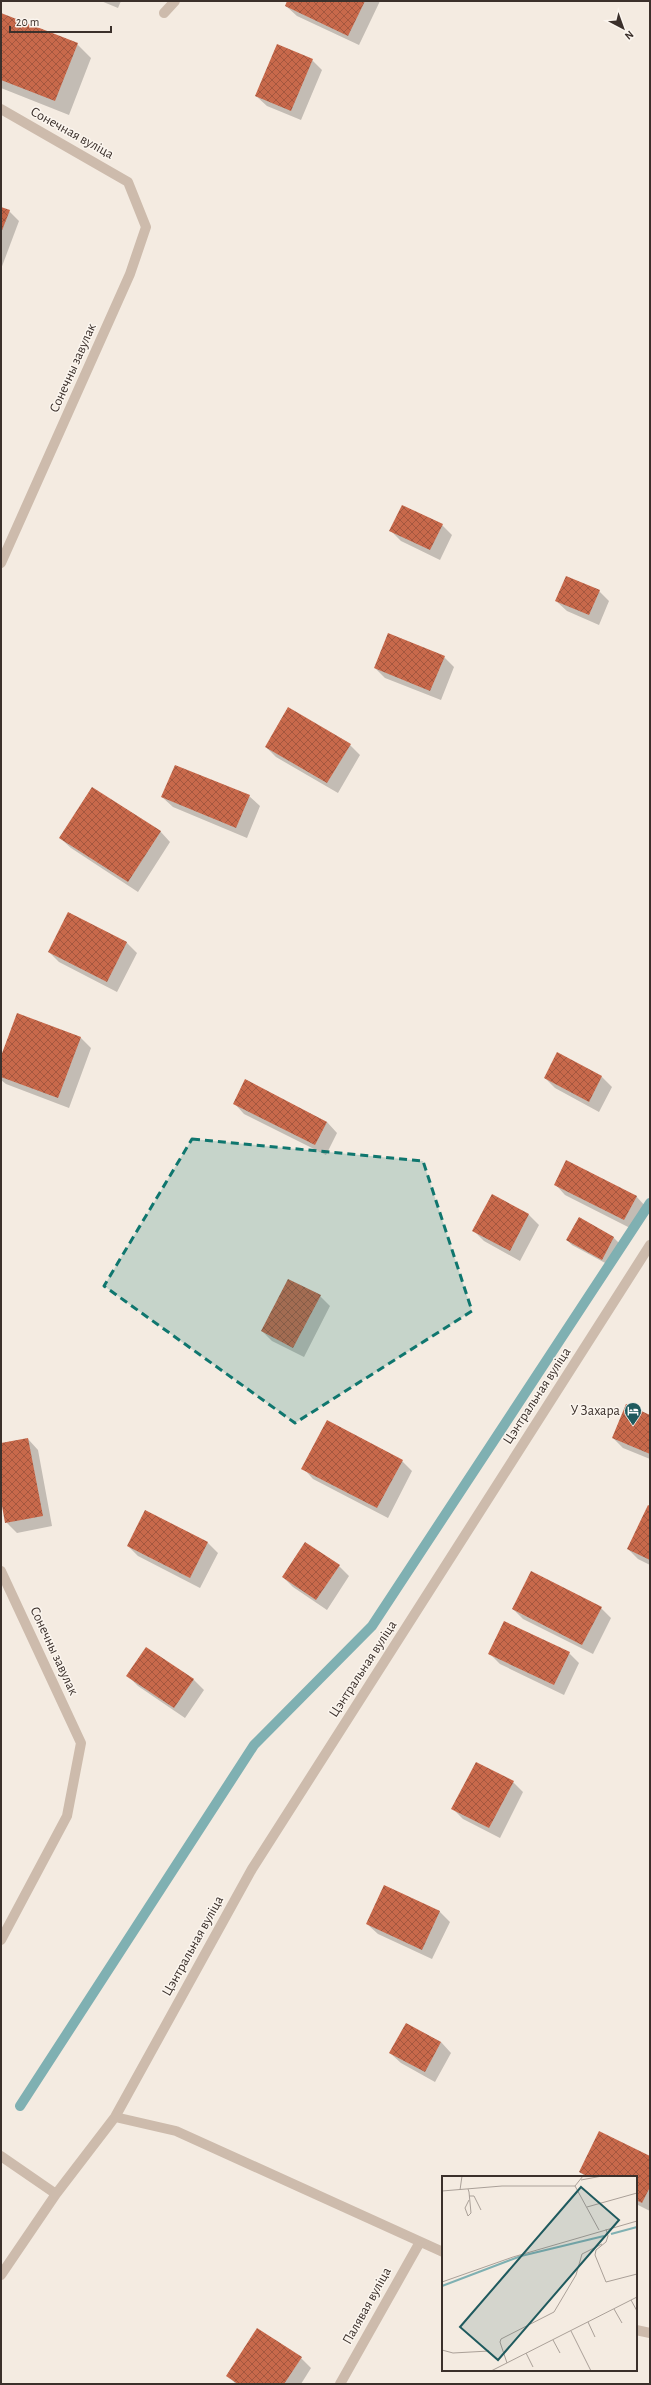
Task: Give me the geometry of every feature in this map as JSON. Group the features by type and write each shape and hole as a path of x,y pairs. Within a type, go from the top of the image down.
{"street":[{"path":"164,12 175,1"},
{"name":"Сонечная вуліца","path":"1,110 128,182"},
{"name":"Сонечны завулак","path":"1,562 130,274 146,228 128,182"},
{"name":"Цэнтральная вуліца","path":"1,2275 56,2194 114,2117 252,1869 650,1245"},
{"name":"Сонечны завулак","path":"1,1571 81,1743 67,1816 1,1940"},
{"path":"114,2117 176,2131 442,2252"},
{"path":"1,2156 56,2194"},
{"name":"Палявая вуліца","path":"340,2384 420,2242"},
{"path":"637,2330 650,2334"}],"highlighted area":[{"path":"192,1139 423,1161 472,1311 295,1423 104,1286"}],"building":[{"path":"287,1 365,1 348,36 285,6"},
{"path":"1,13 78,43 55,101 1,80"},
{"path":"277,44 313,59 291,111 255,96"},
{"path":"1,207 10,210 1,233"},
{"path":"402,505 443,524 430,550 389,531"},
{"path":"566,576 600,590 589,615 555,601"},
{"path":"388,633 445,656 430,691 374,668"},
{"path":"288,707 351,744 327,783 265,747"},
{"path":"175,765 250,795 236,828 161,797"},
{"path":"92,787 161,831 128,882 59,838"},
{"path":"68,912 127,942 107,982 48,952"},
{"path":"17,1013 81,1037 58,1098 1,1077 1,1056"},
{"path":"557,1052 602,1076 589,1102 544,1078"},
{"path":"245,1079 327,1122 315,1145 233,1104"},
{"path":"566,1160 637,1196 624,1220 554,1185"},
{"path":"492,1194 529,1214 510,1251 472,1231"},
{"path":"579,1217 614,1237 602,1260 566,1240"},
{"path":"288,1279 321,1295 293,1348 261,1331"},
{"name":"У Захара","path":"626,1404 650,1415 650,1454 612,1438"},
{"path":"327,1420 403,1460 377,1508 301,1469"},
{"path":"28,1438 43,1516 5,1523 1,1500 1,1443"},
{"path":"648,1505 650,1506 650,1560 627,1549"},
{"path":"145,1510 208,1542 190,1578 127,1546"},
{"path":"305,1542 340,1565 316,1600 282,1577"},
{"path":"531,1571 602,1607 582,1645 512,1609"},
{"path":"504,1621 570,1652 554,1685 488,1654"},
{"path":"146,1647 194,1679 174,1708 126,1676"},
{"path":"476,1762 514,1781 489,1828 451,1809"},
{"path":"384,1885 440,1911 422,1950 366,1924"},
{"path":"406,2023 441,2042 425,2072 389,2053"},
{"path":"599,2131 650,2156 650,2187 642,2203 637,2200 637,2176 587,2176 579,2172"},
{"path":"257,2328 302,2357 284,2384 238,2384 226,2376"}],"waterway":[{"path":"20,2106 254,1745 372,1626 650,1203"}],"place":[{"name":"У Захара","path":"633,1426"}]}
